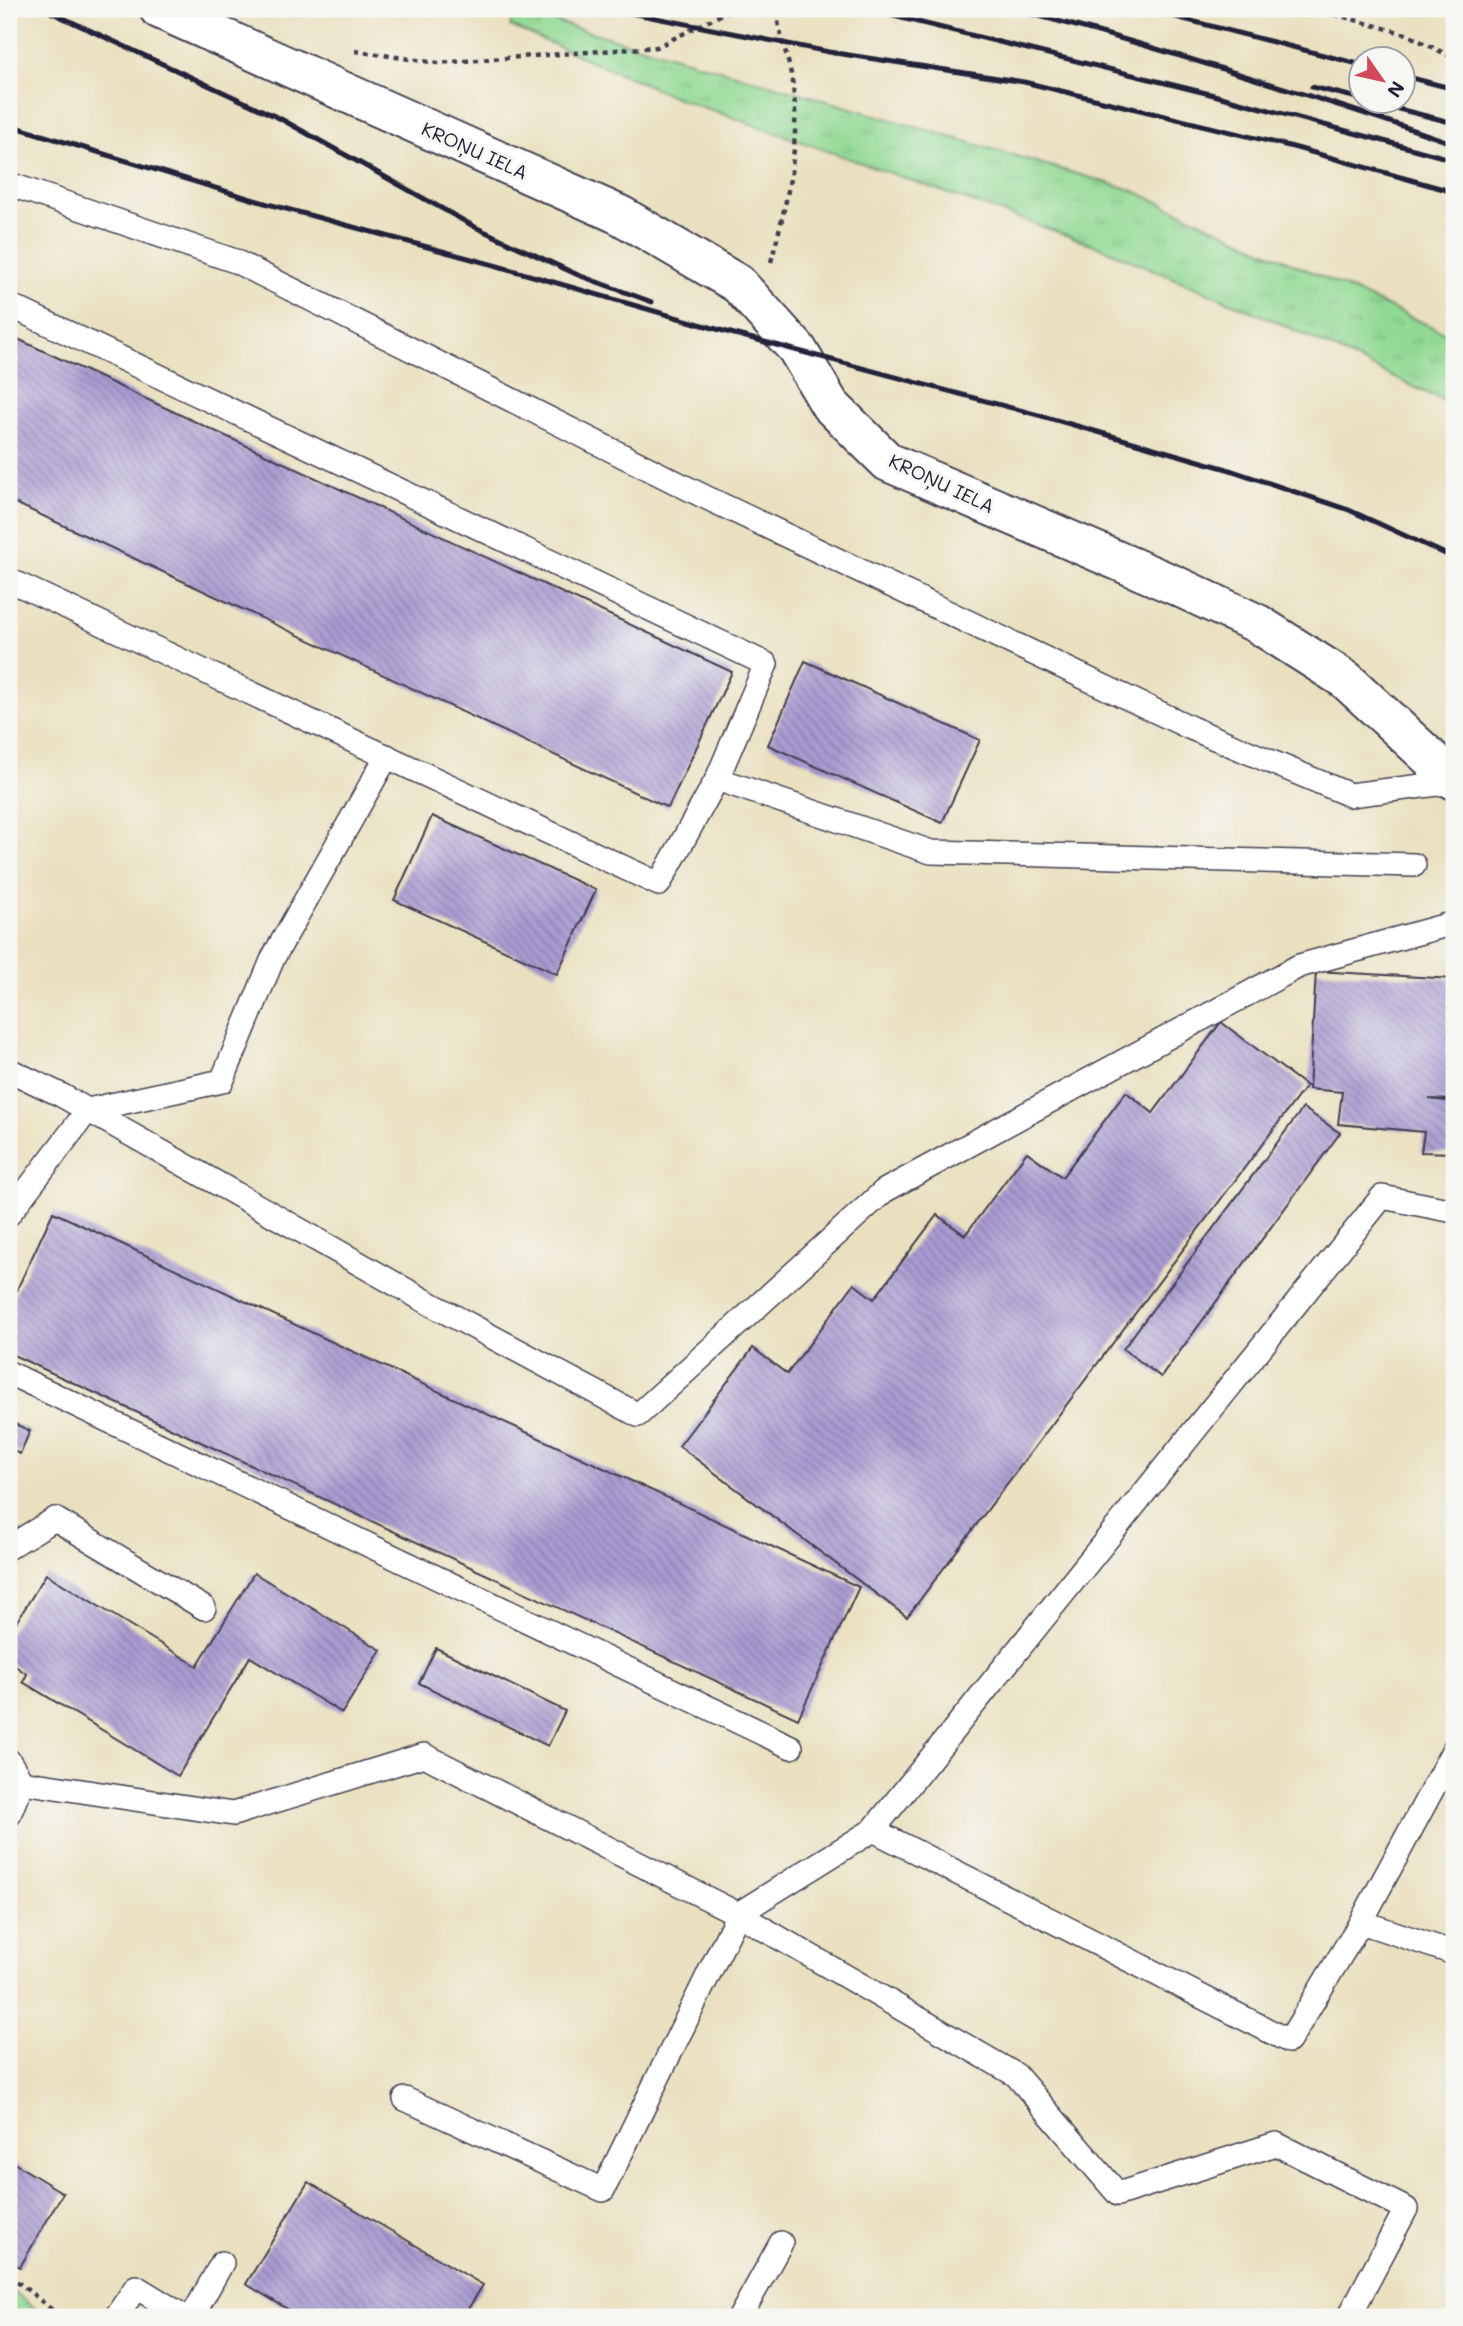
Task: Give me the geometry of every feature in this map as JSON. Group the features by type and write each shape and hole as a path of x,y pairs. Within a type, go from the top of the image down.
{"street":[{"name":"KROŅU IELA","path":"159,9 620,215 738,284 797,349 830,405 888,462 1258,624 1346,680 1454,781"}],"lane":[{"path":"9,184 235,261 703,496 1191,728 1350,795 1454,781"},
{"path":"9,304 766,664 717,779 659,884 9,580"},
{"path":"9,1214 88,1110 222,1081 273,958 387,756"},
{"path":"717,779 931,852 1414,865"},
{"path":"9,1070 61,1094 429,1303 638,1415 884,1191 1299,967 1454,923"},
{"path":"405,2099 603,2190 738,1914 873,1830 1382,1197 1454,1211"},
{"path":"9,1373 791,1747"},
{"path":"9,1547 55,1519 204,1608"},
{"path":"873,1830 1289,2042 1361,1922 1454,1749"},
{"path":"9,1761 22,1782 233,1814 424,1755 738,1914 1016,2075 1118,2194 1276,2144 1406,2209 1349,2317"},
{"path":"9,1801 22,1782"},
{"path":"9,1815 22,1782"},
{"path":"1361,1922 1454,1953"},
{"path":"740,2317 781,2243"},
{"path":"192,2317 222,2263"},
{"path":"116,2317 136,2287 185,2317"}],"path":[{"path":"345,49 437,63 657,47 732,9"},
{"path":"766,315 770,263 787,199 796,114 792,80 778,32 776,9"},
{"path":"1315,9 1406,34 1454,58"},
{"path":"9,2276 61,2317"}],"green space":[{"path":"515,10 1132,190 1454,337 1454,406 1275,321 1100,247 680,99 510,26"},
{"path":"9,2289 44,2315 46,2317 9,2317"}],"building":[{"path":"9,335 732,672 668,808 9,500"},
{"path":"805,661 980,740 942,823 768,745"},
{"path":"432,816 596,890 557,974 394,900"},
{"path":"1316,971 1454,979 1454,1100 1429,1099 1454,1102 1454,1153 1421,1152 1424,1132 1338,1124 1342,1092 1309,1089"},
{"path":"1221,1022 1306,1086 907,1617 679,1446 753,1348 787,1374 854,1284 874,1299 937,1215 965,1235 1027,1152 1062,1177 1126,1092 1153,1113"},
{"path":"1303,1108 1340,1133 1161,1377 1123,1349"},
{"path":"53,1212 859,1587 798,1719 9,1353 9,1307"},
{"path":"9,1421 30,1431 20,1454 9,1449"},
{"path":"254,1573 381,1650 342,1713 250,1657 178,1776 23,1682 27,1674 9,1662 9,1634 46,1574 197,1666"},
{"path":"436,1648 565,1711 548,1746 419,1683"},
{"path":"9,2160 63,2193 20,2267 9,2261"},
{"path":"308,2182 483,2285 463,2317 301,2317 246,2284"}],"railway":[{"path":"44,9 281,119 475,227 578,275 652,302"},
{"path":"610,9 829,52 1024,82 1293,147 1454,192"},
{"path":"865,9 1210,94 1454,160"},
{"path":"1011,9 1184,57 1454,144"},
{"path":"1145,9 1348,61"},
{"path":"1418,80 1454,89"},
{"path":"1312,87 1348,96"},
{"path":"1418,114 1454,123"},
{"path":"9,125 268,204 1227,469 1349,510 1454,558"}]}
